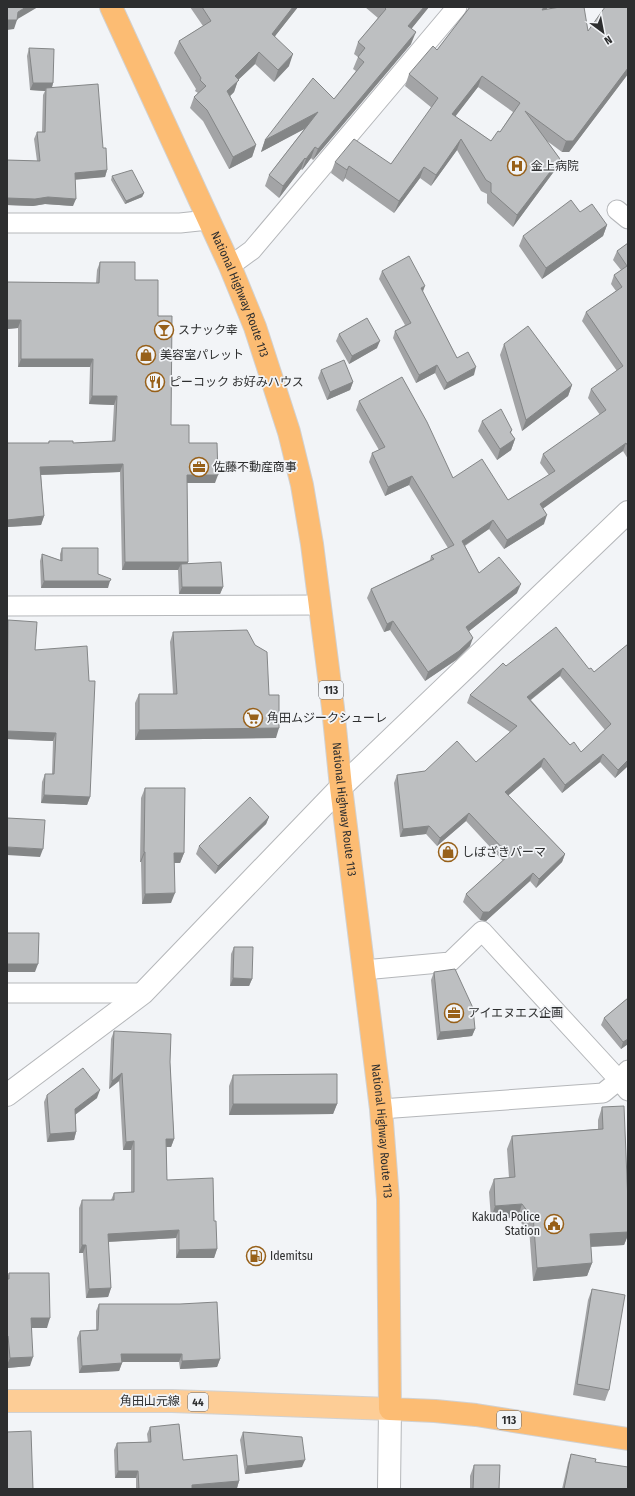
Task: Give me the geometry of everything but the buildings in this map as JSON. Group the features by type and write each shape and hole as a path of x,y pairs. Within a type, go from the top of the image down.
{"highway":[{"name":"National Highway Route 113","path":"111,7 230,266 255,327 272,378 300,477 312,544 320,605 381,1109 388,1199 390,1409"},
{"name":"113","path":"390,1409 476,1415 628,1439"}],"main road":[{"name":"角田山元線","path":"7,1401 172,1401 390,1409"}],"street":[{"path":"230,266 252,250 457,7"},
{"path":"7,223 180,223 208,220"},
{"path":"7,1095 143,992 341,787 628,512"},
{"path":"7,606 320,605"},
{"path":"364,970 450,962 482,931 625,1080 603,1093 381,1109"},
{"path":"7,993 143,992"},
{"path":"389,1489 390,1409"}],"place":[{"name":"金上病院","path":"517,166"},
{"name":"スナック幸","path":"164,330"},
{"name":"美容室パレット","path":"146,355"},
{"name":"ピーコック お好みハウス","path":"155,382"},
{"name":"佐藤不動産商事","path":"199,467"},
{"name":"角田ムジークシューレ","path":"253,718"},
{"name":"しばざきパーマ","path":"448,852"},
{"name":"アイエヌエス企画","path":"454,1013"},
{"name":"Kakuda Police Station","path":"554,1224"},
{"name":"Idemitsu","path":"256,1256"}]}
